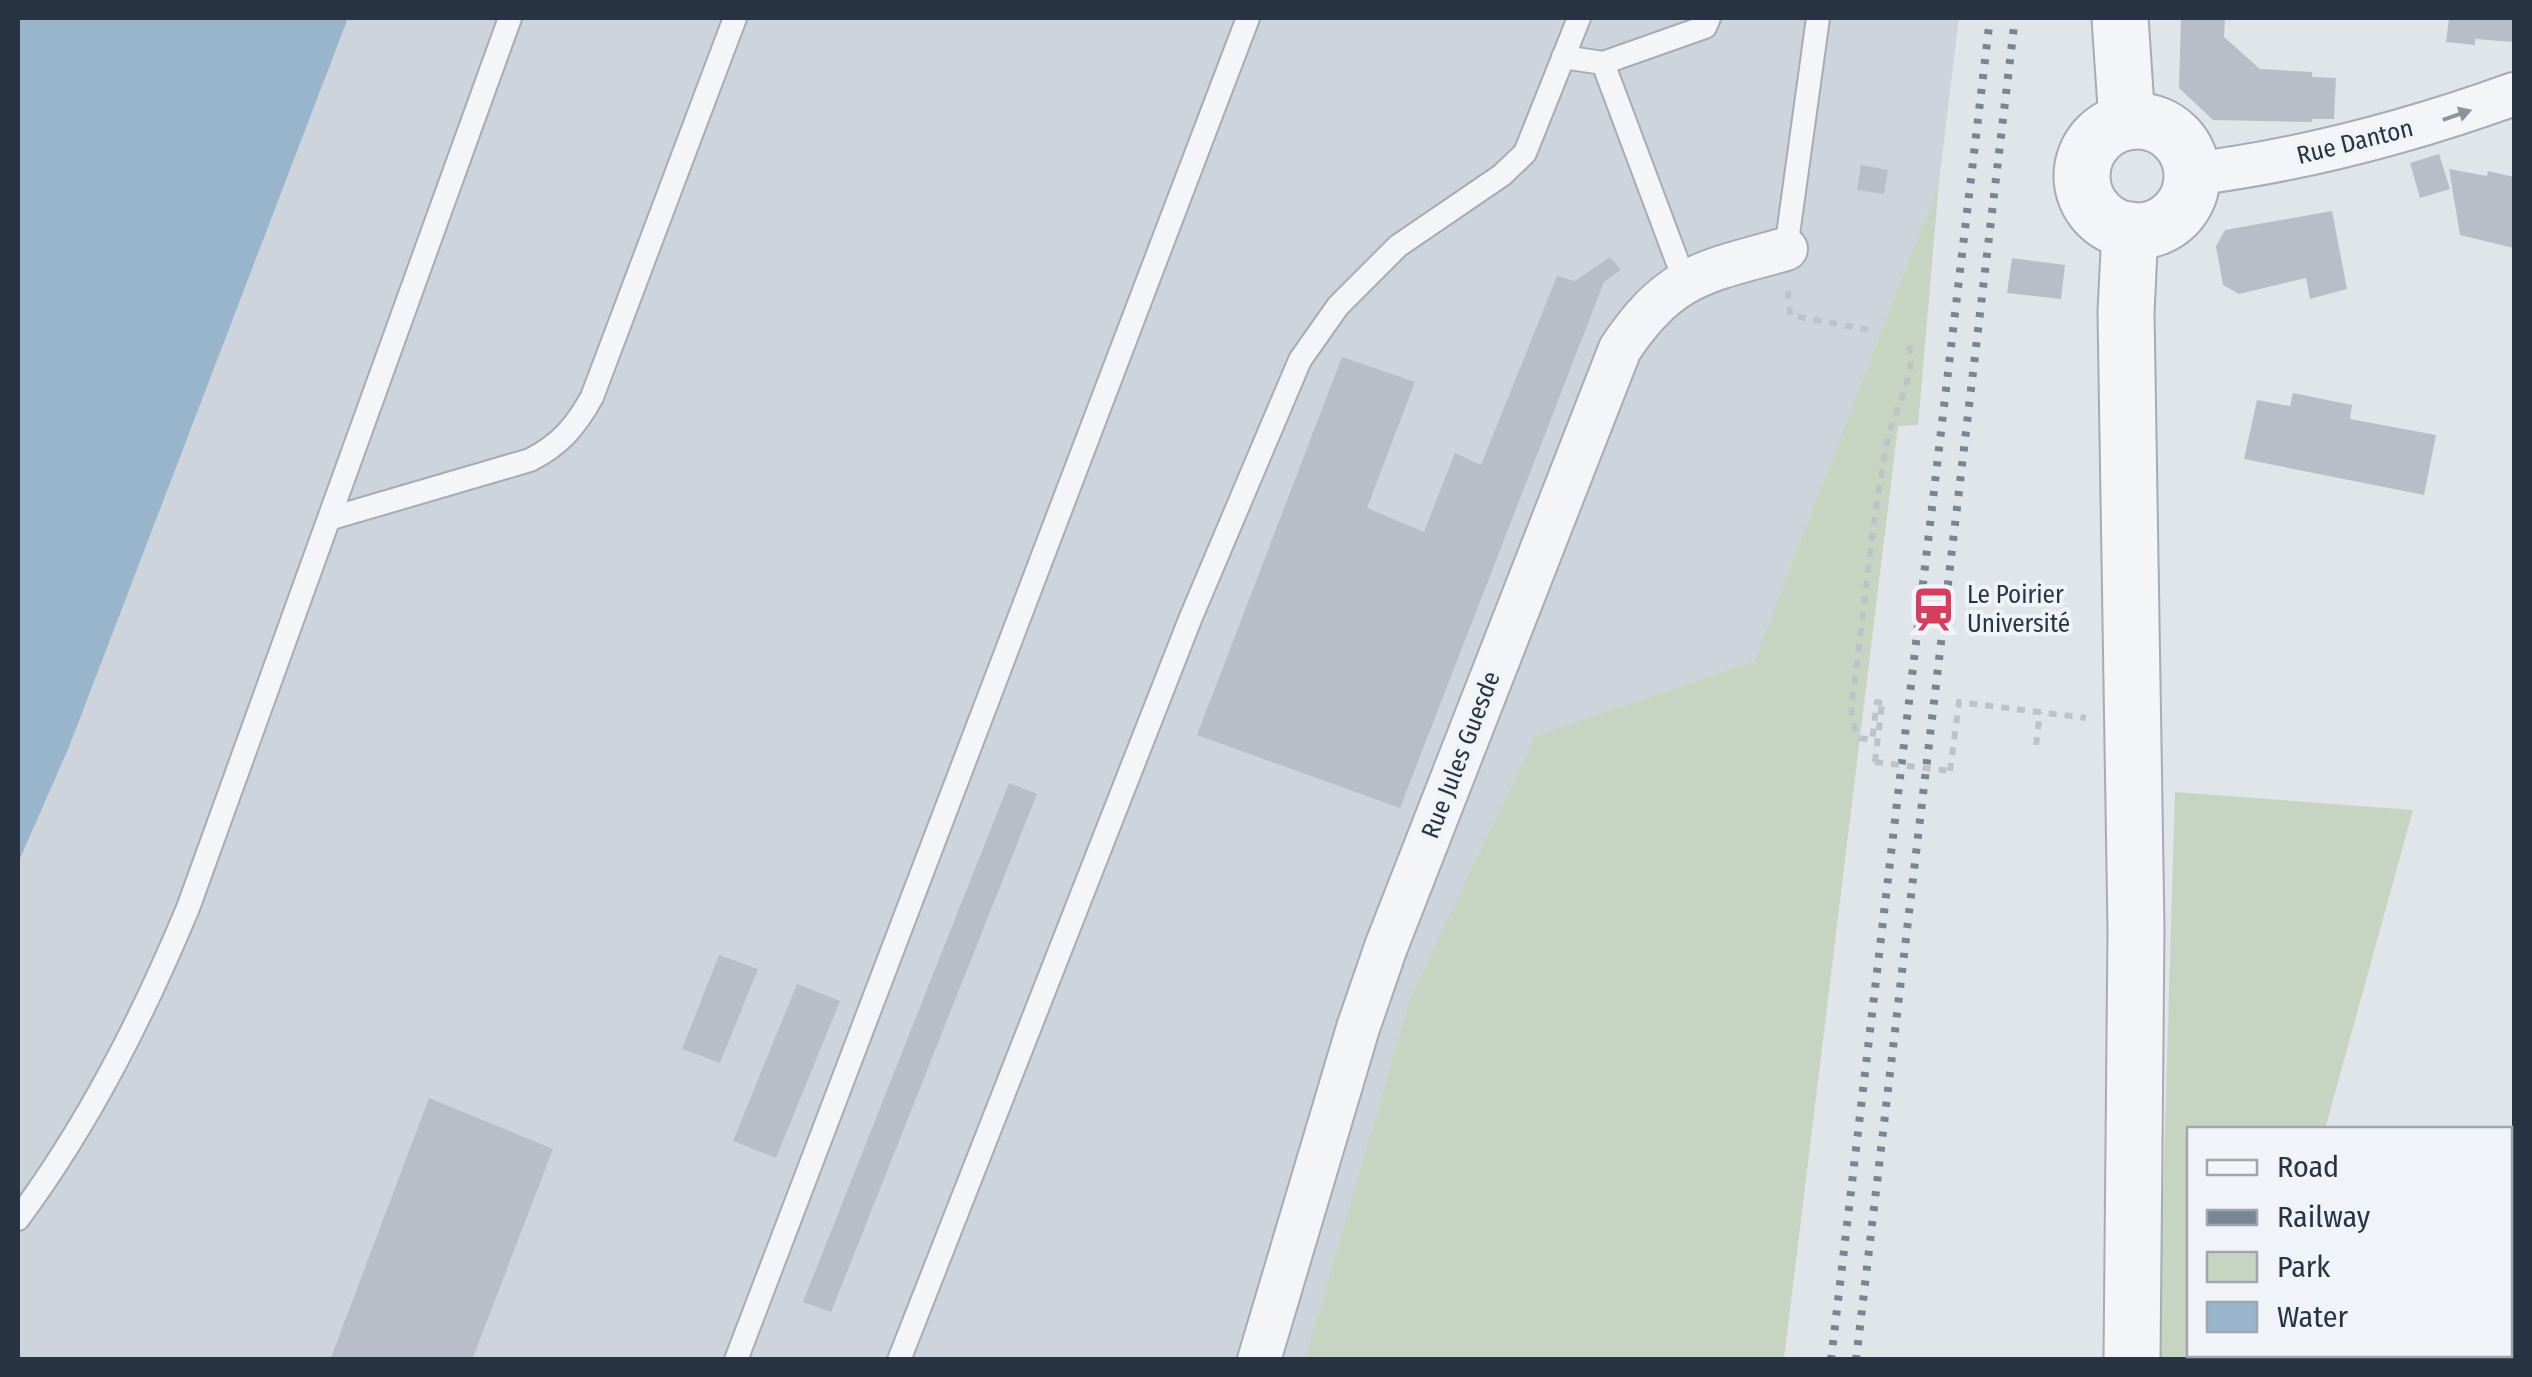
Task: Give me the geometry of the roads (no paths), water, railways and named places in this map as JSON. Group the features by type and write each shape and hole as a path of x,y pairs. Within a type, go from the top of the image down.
{"street":[{"path":"2120,18 2126,122"},
{"name":"Rue Danton","path":"2192,174 2302,156 2400,132 2514,94"},
{"path":"2126,122 2168,130 2184,150 2192,174 2186,199 2170,219 2156,228 2130,230 2099,216 2085,195 2082,178 2091,146 2110,128 2126,122"},
{"path":"2130,230 2126,312 2136,986 2132,1360"},
{"name":"Rue Jules Guesde","path":"1260,1360 1358,1028 1386,947 1620,350 1651,307 1685,282 1712,270 1786,249"}],"lane":[{"path":"18,1219 102,1091 162,971 332,518 510,18"},
{"path":"332,518 530,460 550,450 568,434 592,397 736,18"},
{"path":"736,1360 1248,18"},
{"path":"899,1360 1191,616 1300,360 1338,306 1398,246 1502,175 1525,153 1579,18"},
{"path":"1564,57 1603,63 1705,27 1709,18"},
{"path":"1786,249 1818,18"},
{"path":"1603,63 1685,282"}],"water":[{"path":"18,18 348,18 69,747 18,863"}],"railway":[{"path":"1831,1360 1990,18"},
{"path":"1856,1360 2015,18"}],"place":[{"name":"Le Poirier Université","path":"1934,609"}]}
